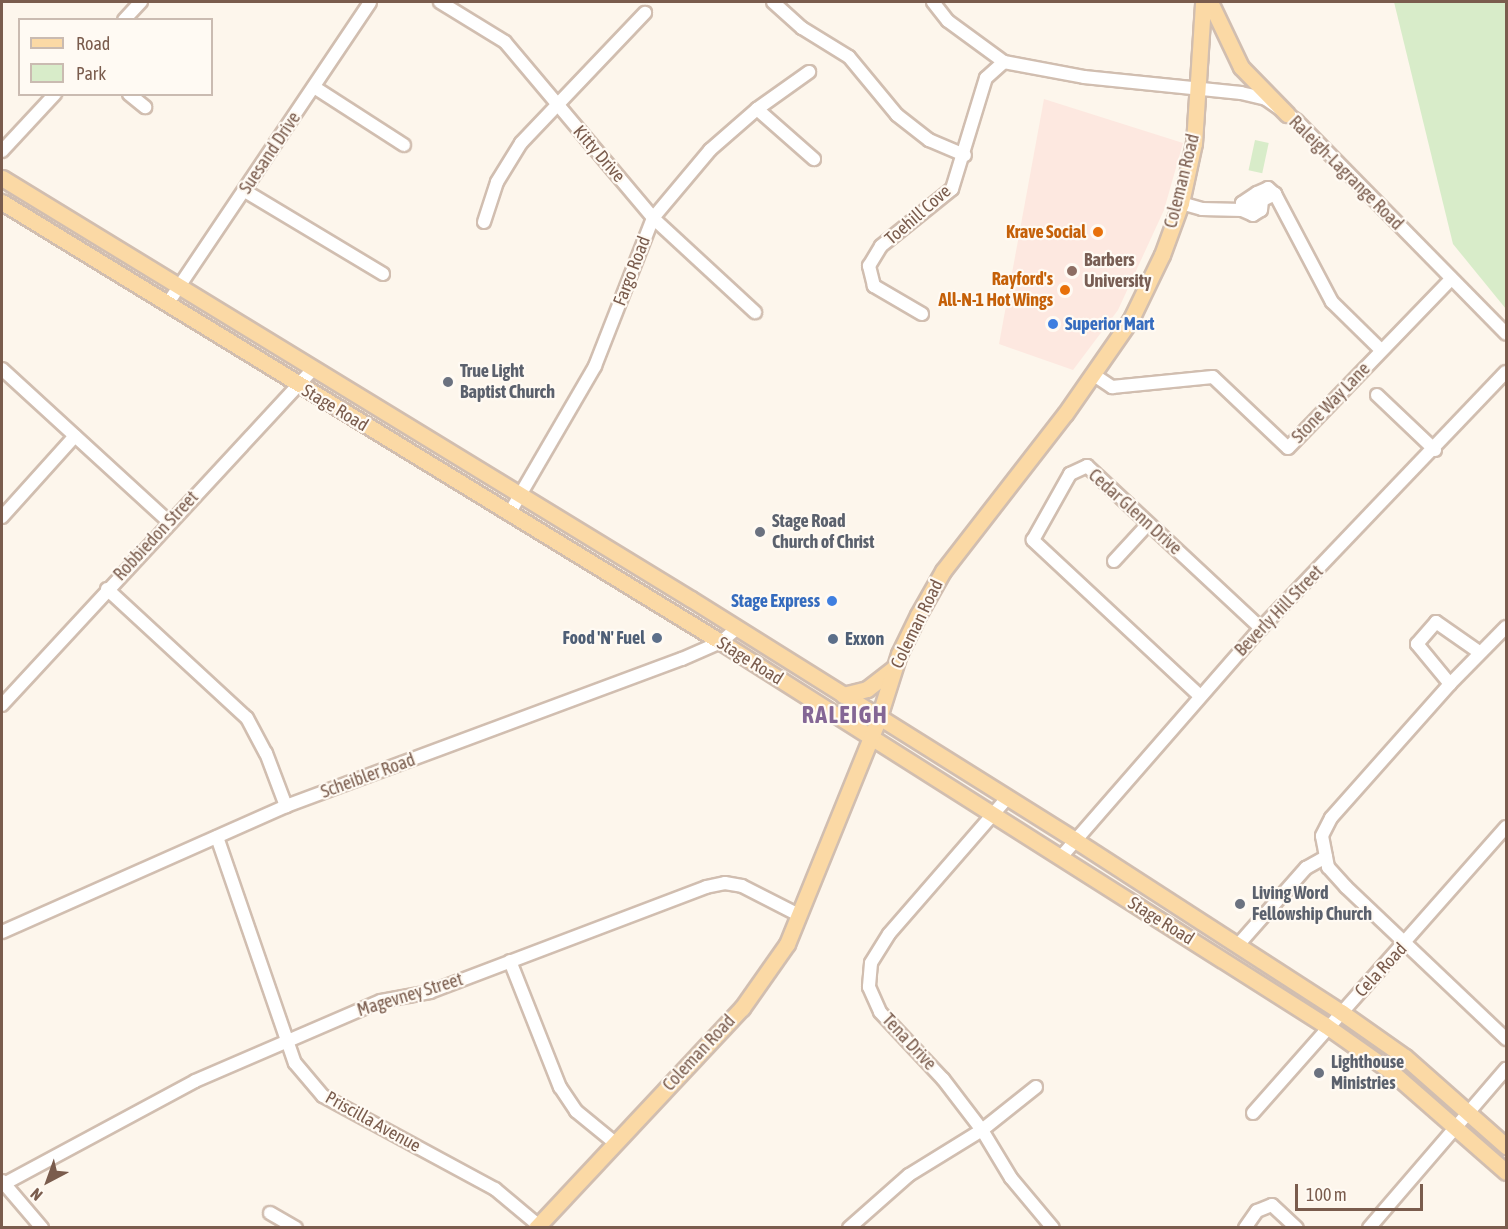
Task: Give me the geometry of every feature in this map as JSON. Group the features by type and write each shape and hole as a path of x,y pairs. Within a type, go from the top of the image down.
{"main road":[{"path":"1200,88 1203,2"},
{"path":"1210,2 1241,67 1287,114"},
{"name":"Coleman Road","path":"537,1226 742,1008 787,944 871,738 894,668 943,571 1094,375 1131,319 1162,255 1181,203 1194,143 1200,88"},
{"name":"Stage Road","path":"2,178 312,370 737,628 1008,797 1238,945 1405,1057 1506,1146"},
{"name":"Stage Road","path":"2,202 297,385 721,642 1327,1027 1393,1073 1506,1172"},
{"path":"843,695 867,689 894,668"}],"street":[{"path":"126,18 141,2"},
{"name":"Suesand Drive","path":"168,303 370,2"},
{"name":"Kitty Drive","path":"440,2 505,42 653,218 755,312"},
{"path":"773,2 802,28 849,57 897,115 929,140 965,155"},
{"path":"933,2 948,21 1004,62"},
{"path":"484,222 497,182 521,143 645,13"},
{"name":"Toehill Cove","path":"922,314 874,286 869,266 881,246 952,189 965,155 986,78 1004,62"},
{"name":"Raleigh-Lagrange Road","path":"1004,62 1084,77 1200,88 1266,99 1287,114 1506,334"},
{"name":"Fargo Road","path":"509,514 595,366 653,218 710,150 757,109 809,72"},
{"path":"314,87 404,145"},
{"path":"2,151 53,96"},
{"path":"131,96 145,107"},
{"path":"757,109 814,159"},
{"path":"1242,210 1242,203 1257,193 1268,188 1275,194 1332,302 1381,350 1450,280"},
{"path":"245,191 383,274"},
{"path":"1181,203 1202,209 1242,210 1253,215 1261,210 1262,201 1275,194"},
{"name":"Stone Way Lane","path":"1094,375 1112,387 1213,377 1288,448 1381,350"},
{"path":"2,369 169,522"},
{"name":"Robbiedon Street","path":"2,705 312,370"},
{"name":"Beverly Hill Street","path":"1061,857 1261,628 1435,450 1506,372"},
{"path":"1377,395 1435,450"},
{"path":"2,517 75,436"},
{"name":"Cedar Glenn Drive","path":"1200,696 1033,540 1070,474 1087,466 1261,628"},
{"path":"1114,561 1148,524"},
{"path":"107,589 247,718 266,753 286,806"},
{"path":"1450,684 1417,644 1436,621 1479,652"},
{"path":"1506,627 1479,652 1331,818 1322,836 1328,867 1346,887 1506,1039"},
{"name":"Scheibler Road","path":"2,932 286,806 599,692 721,642 737,628"},
{"name":"Tena Drive","path":"1008,797 890,934 871,963 869,987 880,1012 921,1053 982,1130 1011,1178 1053,1227"},
{"name":"Cela Road","path":"1253,1113 1327,1027 1407,943 1506,827"},
{"name":"Priscilla Avenue","path":"217,837 295,1063 323,1096 495,1189 537,1226"},
{"path":"1238,945 1306,868 1326,857"},
{"name":"Magevney Street","path":"2,1184 195,1081 381,1001 430,992 725,883 742,886 799,915"},
{"path":"510,961 560,1087 576,1111 615,1143"},
{"path":"1369,1227 1506,1069"},
{"path":"849,1227 909,1175 982,1130 1036,1087"},
{"path":"2,1184 42,1227"},
{"path":"1245,1227 1257,1211 1272,1205 1297,1227"},
{"path":"270,1213 296,1227"}],"shaded area":[{"path":"1044,99 1183,143 1164,210 1118,310 1073,370 999,344"}],"green space":[{"path":"1394,2 1506,2 1506,309 1453,244"},
{"path":"1255,140 1269,143 1262,173 1249,170"}],"place":[{"name":"Krave Social","path":"1098,232"},
{"name":"Barbers University","path":"1072,271"},
{"name":"Rayford's All-N-1 Hot Wings","path":"1065,290"},
{"name":"Superior Mart","path":"1053,324"},
{"name":"True Light Baptist Church","path":"448,382"},
{"name":"Stage Road Church of Christ","path":"760,532"},
{"name":"Stage Express","path":"832,601"},
{"name":"Food 'N' Fuel","path":"657,638"},
{"name":"Exxon","path":"833,639"},
{"name":"Living Word Fellowship Church","path":"1240,904"},
{"name":"Lighthouse Ministries","path":"1319,1073"}],"district":[{"name":"RALEIGH","path":"845,715"}]}
